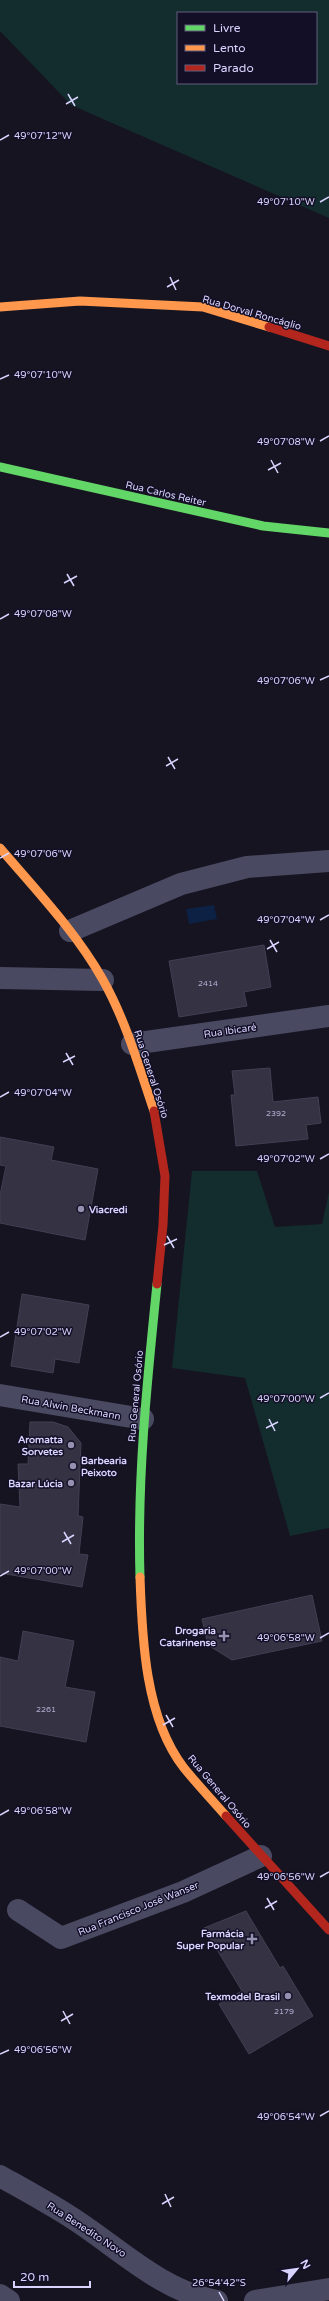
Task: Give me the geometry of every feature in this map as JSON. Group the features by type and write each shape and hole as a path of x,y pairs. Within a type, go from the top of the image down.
{"main road":[{"name":"Rua Dorval Roncáglio","path":"0,307 80,301 203,307 329,346"},
{"name":"Rua Carlos Reiter","path":"0,467 263,526 329,533"},
{"name":"Rua General Osório","path":"0,848 70,931 103,980 132,1044 154,1112 165,1176 163,1225 143,1419 138,1521 140,1614 145,1659 156,1712 167,1739 183,1767 261,1856 329,1930"}],"street":[{"path":"70,931 181,884 247,867 329,861"},
{"path":"0,978 103,980"},
{"name":"Rua Ibicaré","path":"132,1044 329,1016"},
{"name":"Rua Alwin Beckmann","path":"0,1395 143,1419"},
{"name":"Rua Francisco José Wanser","path":"18,1910 61,1938 183,1892 261,1856"},
{"name":"Rua Benedito Novo","path":"0,2176 69,2216 175,2288 201,2298 217,2301"},
{"path":"255,2301 329,2289"},
{"path":"0,2294 9,2301"}],"green space":[{"path":"0,0 329,0 329,218 71,105 0,31"},
{"path":"192,1171 257,1171 275,1227 322,1224 329,1192 329,1528 290,1536 245,1378 172,1368"}],"water":[{"path":"214,905 217,919 189,924 186,909"}],"building":[{"path":"264,945 271,987 244,992 247,1006 179,1017 169,961"},
{"path":"270,1068 273,1102 318,1097 321,1123 306,1125 308,1139 236,1146 231,1095 235,1095 232,1071"},
{"path":"0,1137 54,1147 51,1160 98,1169 85,1240 0,1223 0,1195 6,1166 0,1165"},
{"path":"22,1294 89,1305 79,1363 55,1359 53,1373 11,1366"},
{"path":"30,1422 53,1422 68,1427 81,1443 78,1516 83,1517 79,1554 88,1555 82,1587 0,1573 0,1504 20,1507 18,1464 28,1464"},
{"path":"312,1595 322,1641 232,1660 208,1645 202,1619"},
{"path":"23,1631 74,1641 65,1687 95,1692 86,1742 0,1726 0,1657 18,1661"},
{"path":"246,1911 280,1968 283,1966 313,2016 249,2054 219,2004 242,1991 204,1928"}],"traffic: fast":[{"path":"0,467 263,526 329,533"},
{"path":"140,1577 139,1540 141,1467 146,1394 157,1284"}],"traffic: slow":[{"path":"0,307 80,301 203,307 269,327"},
{"path":"0,848 68,928 81,945 103,980 119,1012 154,1111"},
{"path":"140,1577 142,1626 148,1677 153,1702 161,1726 171,1748 184,1768 226,1816"}],"traffic: jam":[{"path":"269,327 329,346"},
{"path":"154,1111 165,1176 163,1225 157,1284"},
{"path":"226,1816 329,1930"}],"place":[{"name":"Viacredi","path":"81,1209"},
{"name":"Aromatta Sorvetes","path":"71,1445"},
{"name":"Barbearia Peixoto","path":"73,1466"},
{"name":"Bazar Lúcia","path":"71,1483"},
{"name":"Drogaria Catarinense","path":"224,1636"},
{"name":"Farmácia Super Popular","path":"252,1939"},
{"name":"Texmodel Brasil","path":"288,1996"}]}
